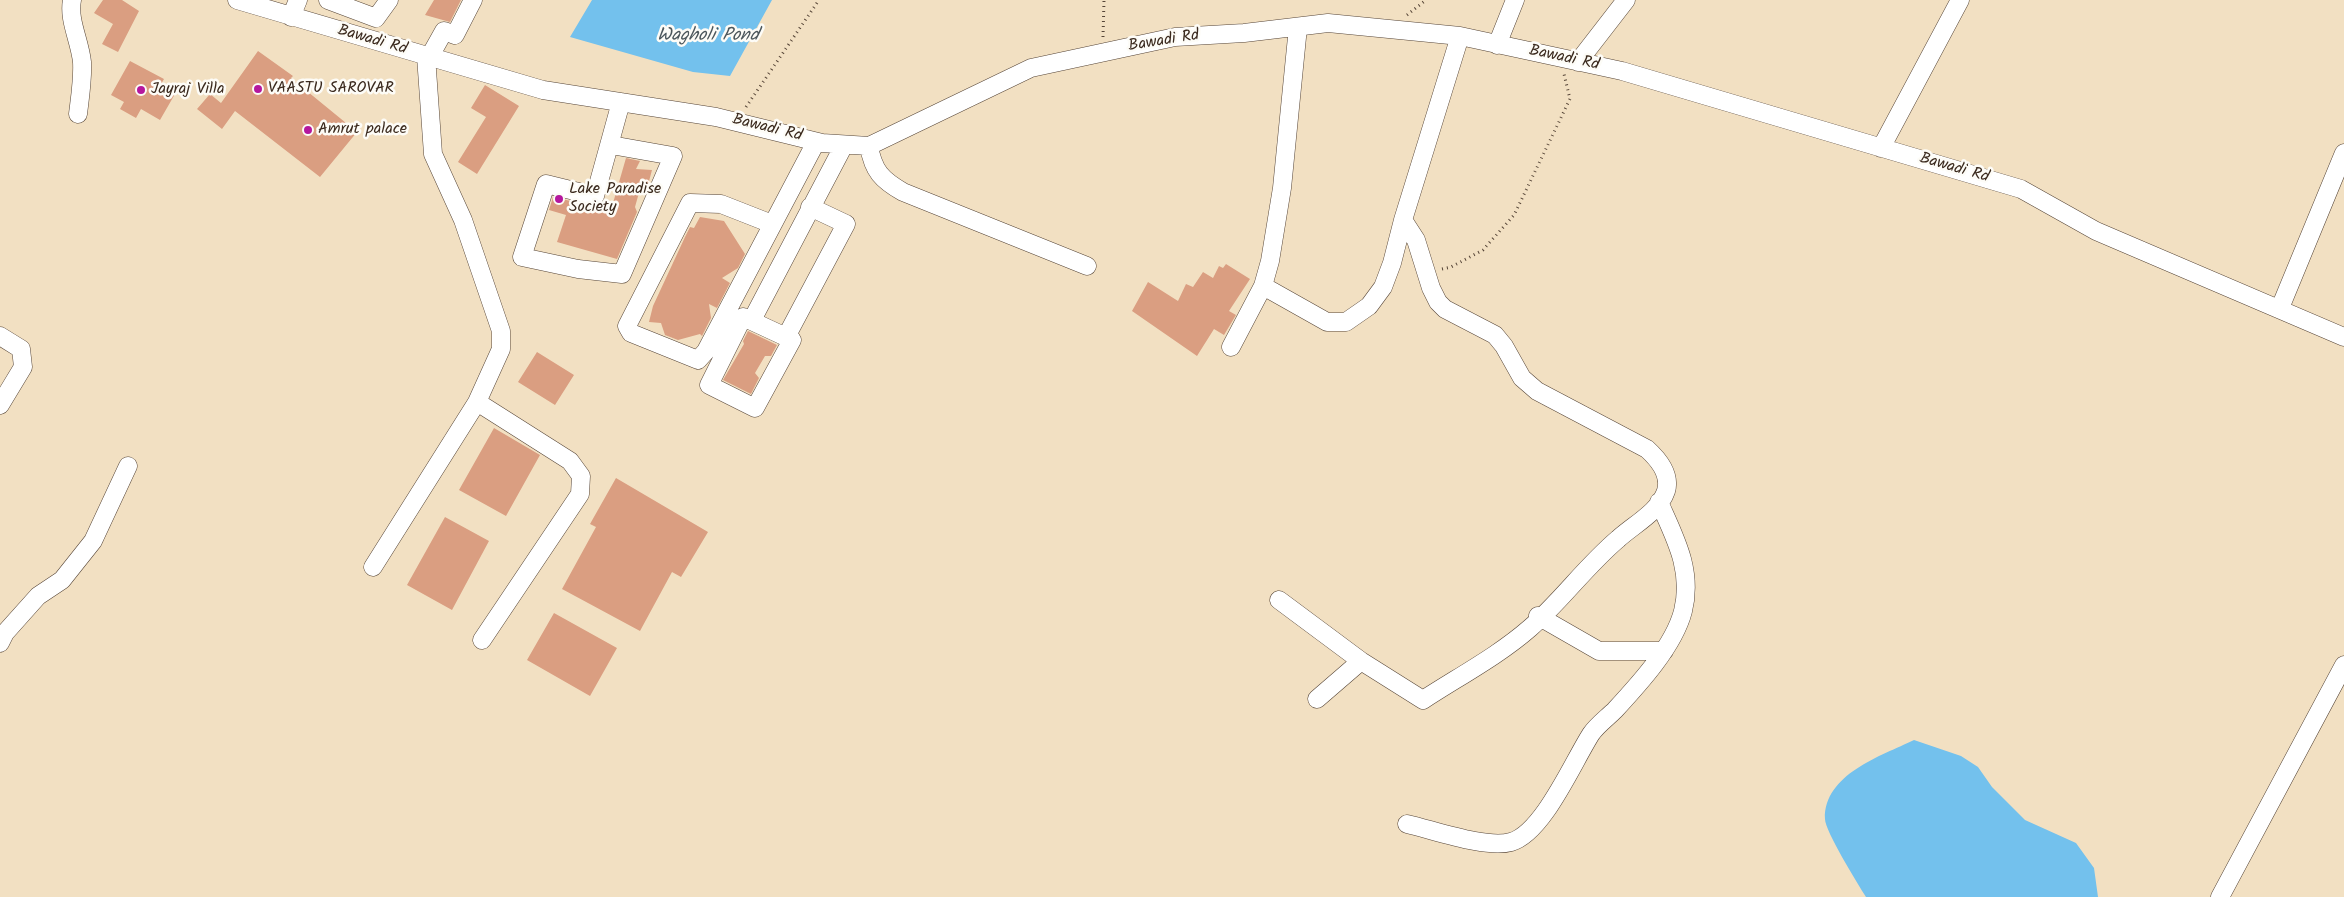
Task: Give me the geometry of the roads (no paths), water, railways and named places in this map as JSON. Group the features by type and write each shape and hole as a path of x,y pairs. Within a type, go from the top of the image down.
{"street":[{"path":"72,0 72,18 82,63 78,114"},
{"name":"Bawadi Rd","path":"237,0 543,90 735,121 816,142 844,146 869,146 1031,68 1175,37 1244,33 1328,23 1460,36 1497,46 1622,71 2021,189 2096,231 2182,270 2280,308 2344,337"},
{"path":"291,17 298,0"},
{"path":"328,0 376,18 389,0"},
{"path":"373,567 477,402 493,371 501,349 501,331 463,220 433,154 428,56 444,31 454,35 474,0"},
{"path":"1497,46 1515,0"},
{"path":"1570,61 1626,0"},
{"path":"1881,148 1960,0"},
{"path":"1231,347 1262,286 1270,261 1282,188 1298,26"},
{"path":"1262,286 1327,322 1346,322 1369,306 1383,287 1392,263 1403,220 1460,36"},
{"path":"611,145 673,156 622,274 578,269 522,257 546,184 595,196 611,145 620,102"},
{"path":"772,224 721,204 690,203 627,326 631,333 698,360 706,351 816,142"},
{"path":"752,320 810,207 844,146"},
{"path":"869,146 872,164 886,182 903,192 1086,266"},
{"path":"2280,308 2344,153"},
{"path":"786,337 846,224 810,207"},
{"path":"1279,600 1361,661 1423,700 1492,656 1540,617 1617,539 1646,517 1659,502 1666,490 1665,472 1658,459 1647,449 1537,391 1522,378 1504,346 1495,335 1445,309 1438,302 1416,240 1403,220"},
{"path":"743,317 786,337 792,340 755,408 709,385 743,317"},
{"path":"0,336 21,349 23,367 0,405"},
{"path":"477,402 570,461 581,476 580,494 482,640"},
{"path":"0,643 5,633 38,596 62,580 93,541 128,466"},
{"path":"1407,824 1493,844 1512,842 1530,830 1560,790 1592,733 1628,696 1664,652 1682,612 1687,581 1683,558 1659,502"},
{"path":"1540,617 1599,651 1664,652"},
{"path":"1317,699 1361,661"},
{"path":"2220,897 2344,665"}],"water":[{"name":"Wagholi Pond","path":"592,0 772,0 730,76 693,72 570,37"},
{"path":"1914,740 1961,756 1978,767 1992,787 2025,820 2076,843 2094,868 2098,897 1866,897 1842,858 1826,825 1827,803 1834,790 1844,778 1871,760"}],"place":[{"name":"VAASTU SAROVAR","path":"258,89"},
{"name":"Jayraj Villa","path":"141,90"},
{"name":"Amrut palace","path":"308,130"},
{"name":"Lake Paradise Society","path":"559,199"}]}
